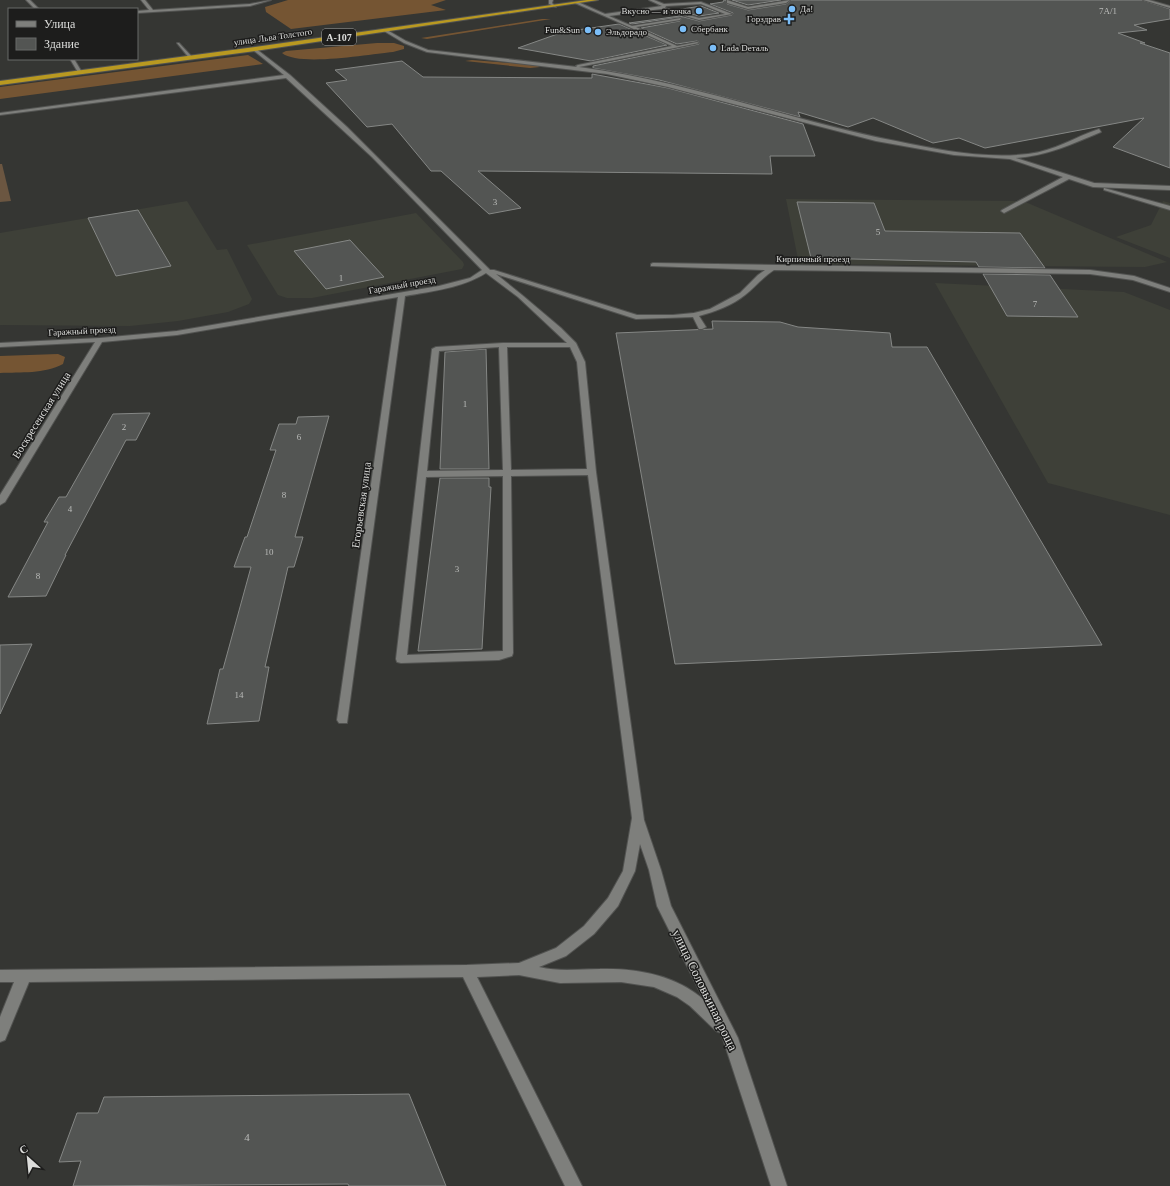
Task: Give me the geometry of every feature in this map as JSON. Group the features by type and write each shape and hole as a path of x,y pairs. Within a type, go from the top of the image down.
{"highway":[{"name":"улица Льва Толстого","path":"0,83 386,31 596,0"}],"street":[{"path":"28,0 36,8"},
{"path":"143,0 151,10"},
{"path":"252,0 256,4"},
{"path":"138,12 256,4 269,0"},
{"path":"551,0 550,3 555,6"},
{"path":"606,15 664,6 701,3 730,14 699,19 664,6 651,0"},
{"path":"729,0 728,2 748,8 786,2 788,0"},
{"path":"1145,0 1170,7"},
{"path":"577,3 675,46"},
{"path":"631,26 680,19"},
{"path":"386,31 405,42 427,51 570,67 645,81 825,128 883,141 946,152 1006,158 1029,156 1052,151 1098,131"},
{"path":"570,67 697,43"},
{"path":"178,44 192,58"},
{"path":"255,49 337,120 486,270 520,296 573,345 581,362 592,472 638,818 629,871 613,902 588,930 561,952 519,969"},
{"path":"73,60 81,73"},
{"path":"0,114 288,76"},
{"path":"1006,158 1170,208"},
{"path":"1004,211 1068,177"},
{"path":"1093,185 1170,188"},
{"path":"653,265 772,268"},
{"name":"Кирпичный проезд","path":"486,270 636,317 673,317 695,315 712,310 742,294 760,276 772,268 1090,272 1134,278 1170,290"},
{"name":"Гаражный проезд","path":"0,345 100,340 177,334 440,288 472,279 486,270"},
{"name":"Егорьевская улица","path":"342,720 402,295"},
{"path":"695,315 702,327"},
{"name":"Воскресенская улица","path":"0,502 100,340"},
{"path":"503,345 507,474 508,654 499,656 401,659 436,349 503,345 573,345"},
{"path":"422,474 592,472"},
{"name":"улица Соловьиная роща","path":"638,818 655,870 664,906 731,1038 779,1186"},
{"path":"0,976 467,971 519,969 556,977 603,975 644,978 671,985 691,998 709,1012 731,1038"},
{"path":"467,971 574,1186"},
{"path":"0,1035 24,976"}],"shaded area":[{"path":"288,0 446,0 431,5 446,10 291,29 266,12 265,7"},
{"path":"542,19 551,19 427,39 421,38"},
{"path":"377,43 394,43 404,46 404,49 393,52 352,57 319,59 303,59 291,57 282,53 286,51"},
{"path":"248,55 263,64 0,99 0,87"},
{"path":"472,60 536,65 540,67 530,68 465,61"},
{"path":"0,164 2,164 11,201 0,202"},
{"path":"786,199 1023,201 1167,262 1145,267 799,264"},
{"path":"187,201 217,250 227,249 252,299 249,304 228,312 178,321 130,326 0,325 0,233"},
{"path":"1163,201 1170,203 1170,258 1116,237 1151,225"},
{"path":"416,213 463,262 464,265 462,269 312,298 287,298 278,295 247,245"},
{"path":"935,283 1124,292 1170,310 1170,515 1048,483"},
{"path":"58,354 65,357 63,364 56,367 32,372 0,373 0,356"}],"building":[{"path":"726,0 727,4 748,10 786,4 791,0 1142,0 1170,9 1170,19 1134,25 1147,30 1118,33 1145,43 1140,43 1170,53 1170,168 1113,147 1144,118 985,148 959,138 933,143 873,118 848,127 798,112 800,117 659,80 593,68 593,66 699,44 700,43 697,41 677,44 641,28 680,21 682,17 632,24 629,23 680,16 699,21 732,15 733,13 710,4 723,2"},
{"path":"732,0 781,0 748,5"},
{"name":"Вкусно — и точка","path":"701,6 719,13 699,16 676,10"},
{"path":"619,24 667,45 591,61 518,48 563,32"},
{"path":"402,61 423,77 592,78 592,74 668,88 803,124 815,156 770,156 772,174 478,171 521,208 489,214 441,171 431,171 392,124 367,127 326,83 347,80 335,70"},
{"path":"797,202 874,203 885,231 1020,233 1045,268 979,267 976,262 811,258"},
{"path":"138,210 171,266 116,276 88,218"},
{"path":"350,240 384,277 326,289 294,251"},
{"path":"983,274 1050,275 1078,317 1007,316"},
{"path":"712,321 780,322 798,327 890,333 892,347 927,347 1102,645 675,664 616,333 713,329"},
{"path":"486,349 489,469 440,469 445,352"},
{"path":"150,413 136,440 126,440 65,555 46,596 8,597 48,522 44,522 59,497 66,497 113,414"},
{"path":"329,416 295,537 303,537 294,567 288,567 265,667 269,667 259,721 207,724 220,669 223,669 251,567 234,567 245,537 247,537 276,450 270,450 279,424 296,424 298,417"},
{"path":"440,478 489,478 489,487 491,487 482,649 418,651"},
{"path":"32,644 0,714 0,645"},
{"path":"409,1094 446,1186 349,1186 348,1184 73,1186 81,1161 59,1162 77,1113 98,1113 104,1097"}],"place":[{"name":"Да!","path":"792,9"},
{"name":"Вкусно — и точка","path":"699,11"},
{"name":"Горздрав","path":"789,19"},
{"name":"Сбербанк","path":"683,29"},
{"name":"Fun&Sun","path":"588,30"},
{"name":"Эльдорадо","path":"598,32"},
{"name":"Lada Dеталь","path":"713,48"}]}
